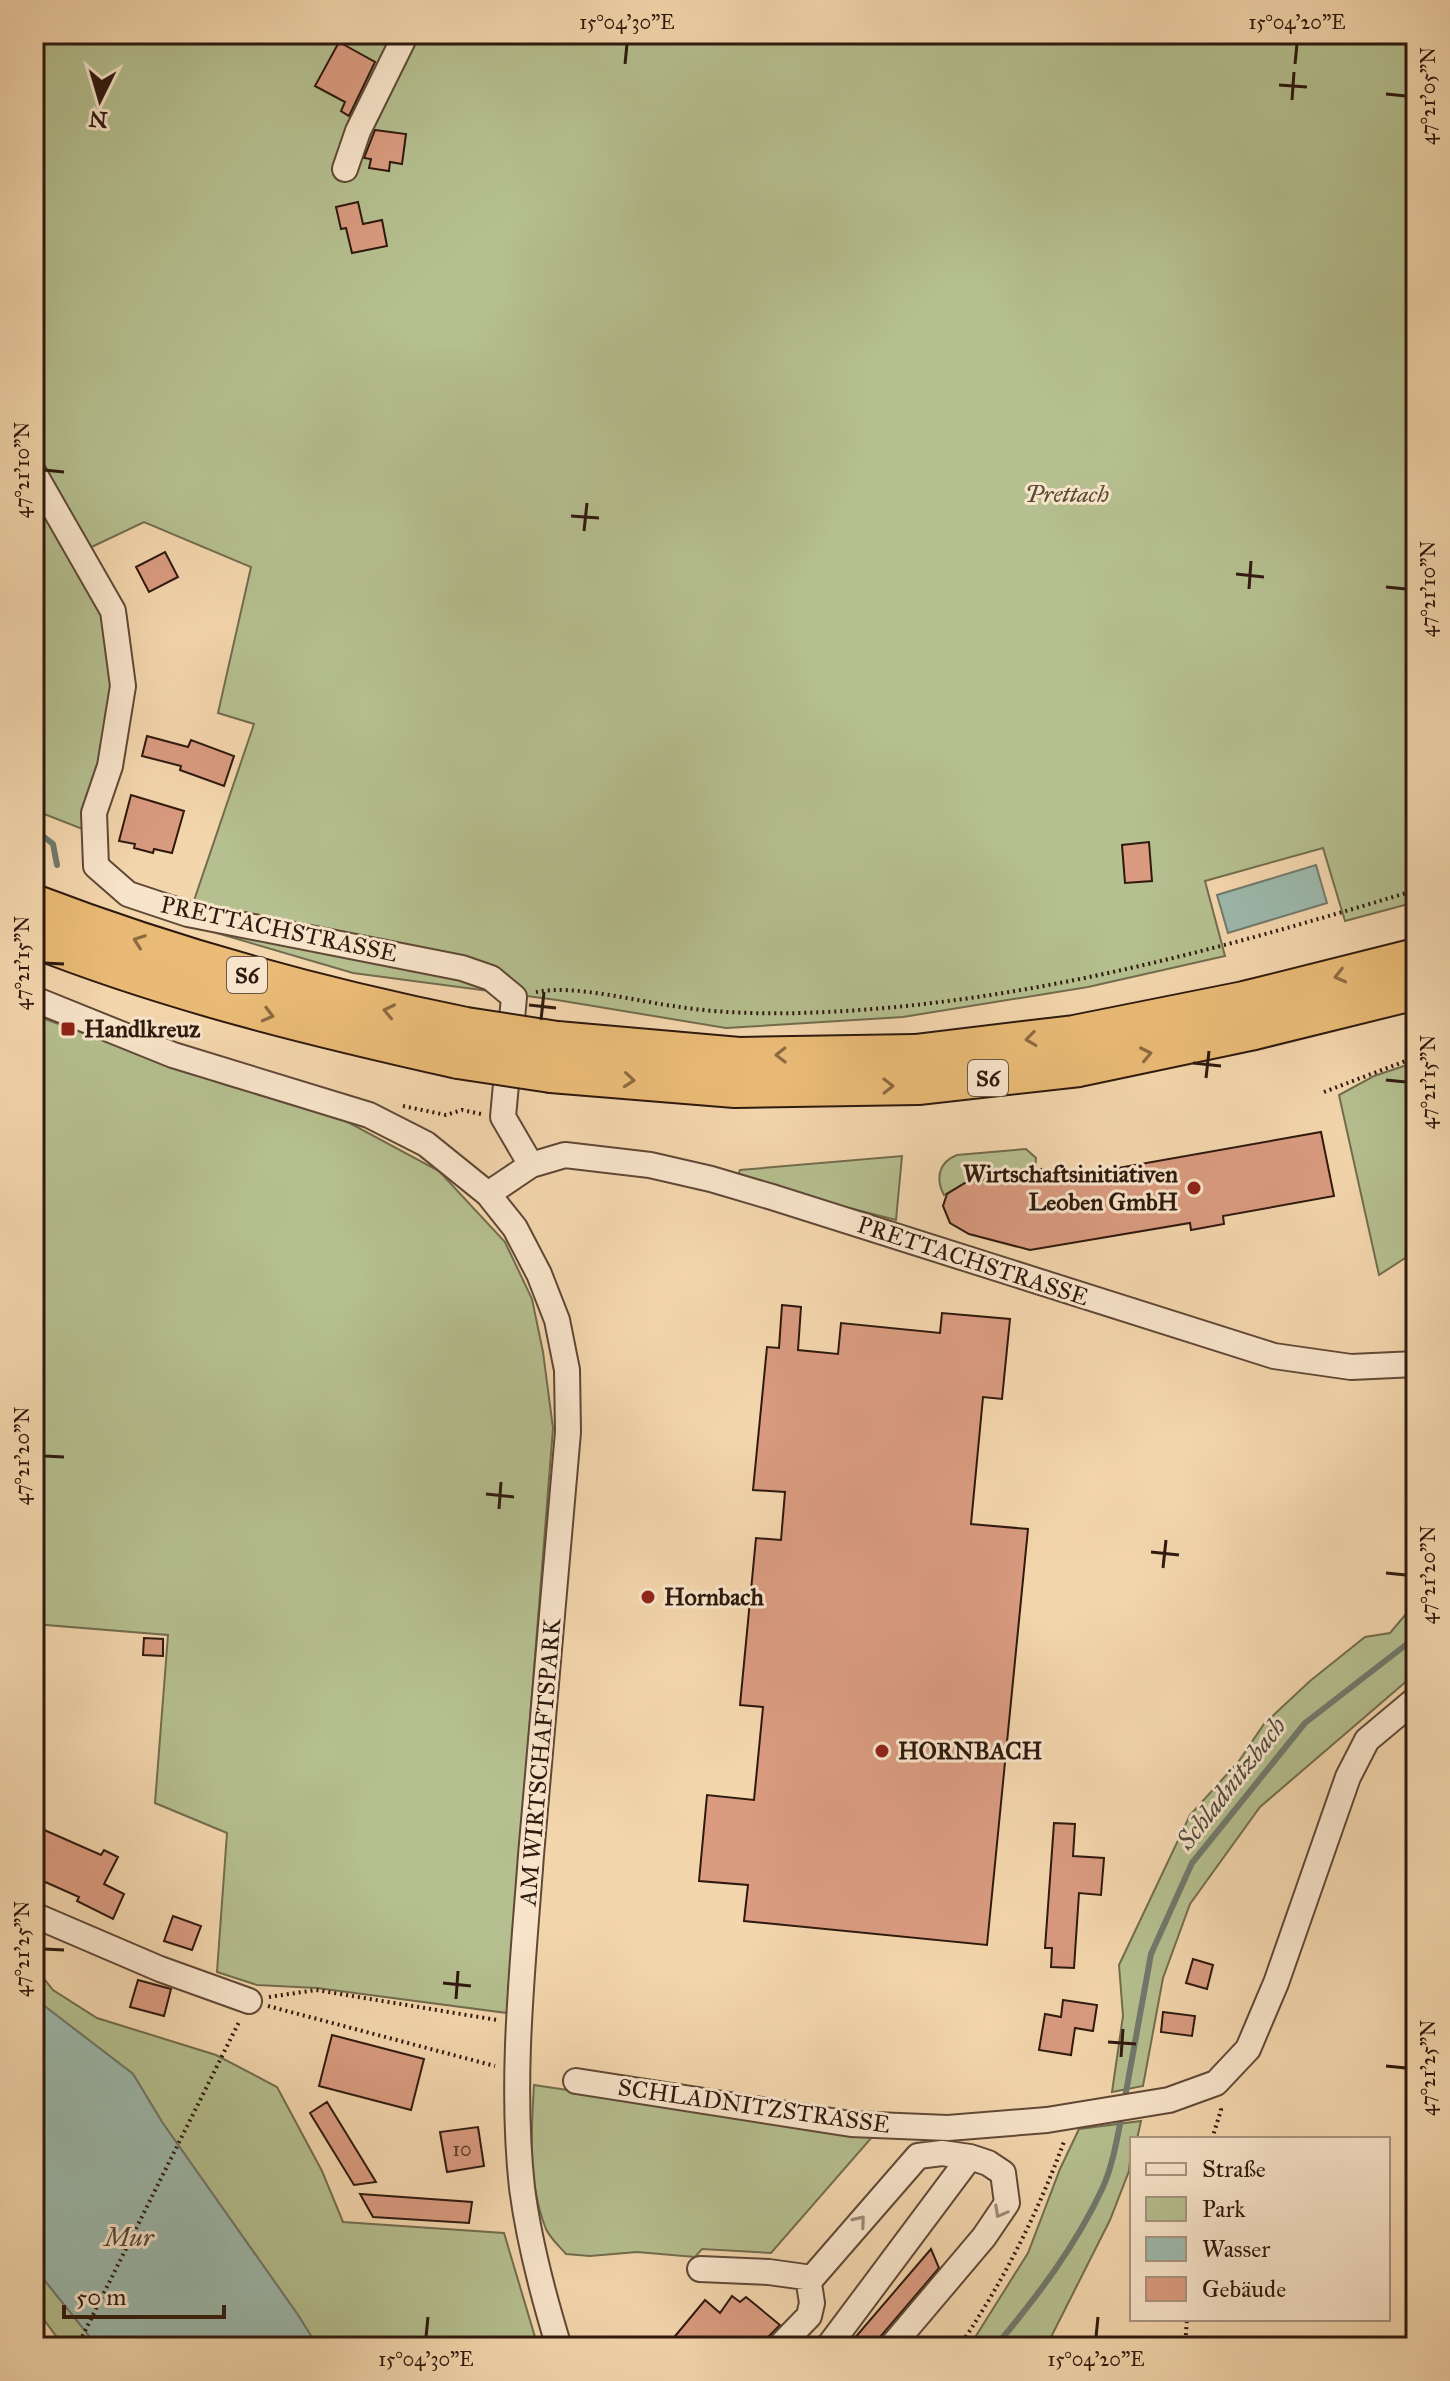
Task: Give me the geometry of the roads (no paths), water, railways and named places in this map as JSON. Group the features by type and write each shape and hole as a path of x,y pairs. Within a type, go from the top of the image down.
{"highway":[{"name":"S6","path":"34,903 151,946 356,1004 462,1043"},
{"name":"S6","path":"34,939 219,1002 347,1035 462,1043 735,1089 918,1086 1079,1068 1250,1032 1416,991"},
{"name":"S6","path":"554,1057 915,1053 1074,1034 1244,1000 1416,957"}],"street":[{"path":"345,169 358,131 406,34"},
{"name":"PRETTACHSTRASSE","path":"34,473 113,611 123,686 110,766 94,813 96,866 128,894 188,914 462,968 491,978 514,997 503,1117 531,1165"},
{"path":"34,999 173,1055 369,1115 426,1144 488,1194"},
{"name":"PRETTACHSTRASSE","path":"488,1194 531,1165 565,1155 650,1165 711,1179 1274,1356 1351,1367 1416,1364"},
{"name":"AM WIRTSCHAFTSPARK","path":"488,1194 515,1228 539,1274 557,1320 567,1370 568,1432 537,1772 519,2022 522,2188 540,2283 559,2347"},
{"name":"SCHLADNITZSTRASSE","path":"576,2081 851,2124 948,2128 1074,2115 1169,2100 1216,2083 1248,2049 1276,1983 1348,1777 1367,1740 1416,1699"},
{"path":"34,1915 160,1969 253,2002"},
{"path":"779,2347 809,2316 812,2303 810,2278 918,2156 942,2153 970,2157 1003,2173 1007,2203 984,2237 891,2347"},
{"path":"829,2346 970,2157"},
{"path":"700,2269 769,2272 810,2278 826,2297 831,2317 829,2346"}],"water":[{"path":"1316,865 1327,903 1228,933 1217,895"},
{"name":"Mur","path":"34,1998 133,2074 162,2122 318,2347 98,2347 34,2267"}],"waterway":[{"path":"34,829 53,844 57,865"},
{"name":"Schladnitzbach","path":"1124,2103 1151,1954 1192,1863 1305,1723 1416,1637"},
{"name":"Schladnitzbach","path":"995,2347 1054,2271 1092,2209 1109,2169 1122,2114"}],"place":[{"name":"Handlkreuz","path":"68,1029"},
{"name":"Wirtschaftsinitiativen Leoben GmbH","path":"1194,1188"},
{"name":"Hornbach","path":"648,1597"},
{"name":"HORNBACH","path":"882,1751"}],"park label":[{"name":"Prettach","path":"1067,494"}]}
